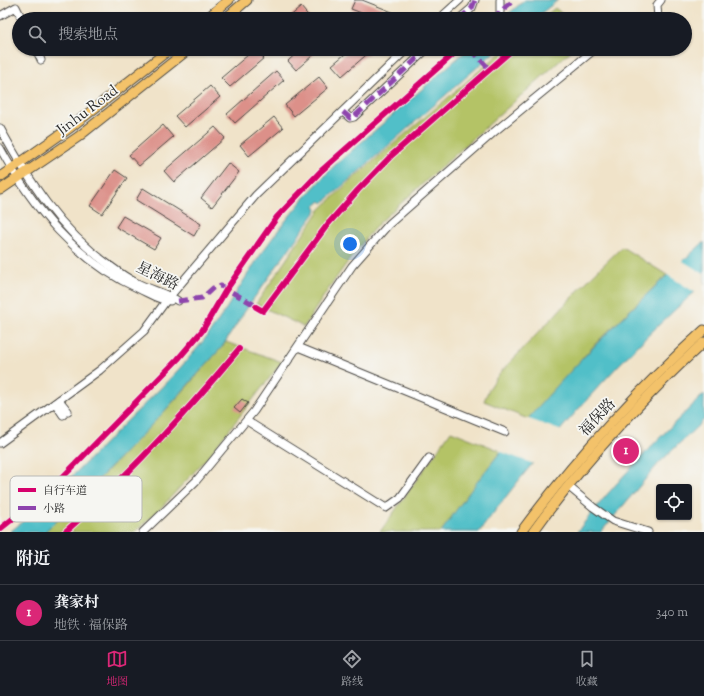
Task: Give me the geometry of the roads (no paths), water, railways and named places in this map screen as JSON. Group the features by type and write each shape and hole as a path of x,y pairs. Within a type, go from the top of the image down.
{"main road":[{"path":"214,12 229,0"},
{"path":"233,12 247,0"},
{"name":"Jinhu Road","path":"0,177 71,127 161,56"},
{"name":"Jinhu Road","path":"0,190 23,176 78,137 180,56"},
{"name":"福保路","path":"521,532 553,490 604,432 681,351 704,330"},
{"name":"福保路","path":"533,532 568,486 610,438 704,342"}],"street":[{"path":"447,12 460,0"},
{"path":"467,12 472,8 475,0"},
{"path":"500,0 500,12"},
{"path":"658,12 658,5 661,0"},
{"path":"0,16 16,7 18,12"},
{"path":"39,56 41,60"},
{"path":"0,443 125,350 144,331 256,195 400,56"},
{"path":"343,112 350,118 354,117 419,56"},
{"path":"143,532 196,481 246,421 352,266 389,224 494,132 586,56"},
{"name":"星海路","path":"0,128 20,163 23,176 48,219 83,256 112,276 169,299"},
{"name":"星海路","path":"0,148 12,169 23,176"},
{"path":"298,347 505,432"},
{"path":"57,402 66,413"},
{"path":"246,421 386,508 400,498 429,458"},
{"path":"568,486 593,507 613,520 648,532"}],"water":[{"path":"525,0 558,0 543,12 510,12"},
{"path":"460,56 490,56 323,203 321,201 315,206 317,210 249,305 222,347 161,415 102,476 72,476 162,387 191,356 229,305 273,237 302,201 333,167"},
{"path":"704,242 704,284 642,341 613,371 530,466 479,532 441,532 500,453 531,415 597,343 667,275"},
{"path":"704,394 704,420 659,463 601,532 577,532 622,478"},
{"path":"22,522 55,522 44,532 10,532"}],"place":[{"name":"龚家村","path":"626,451"}]}
